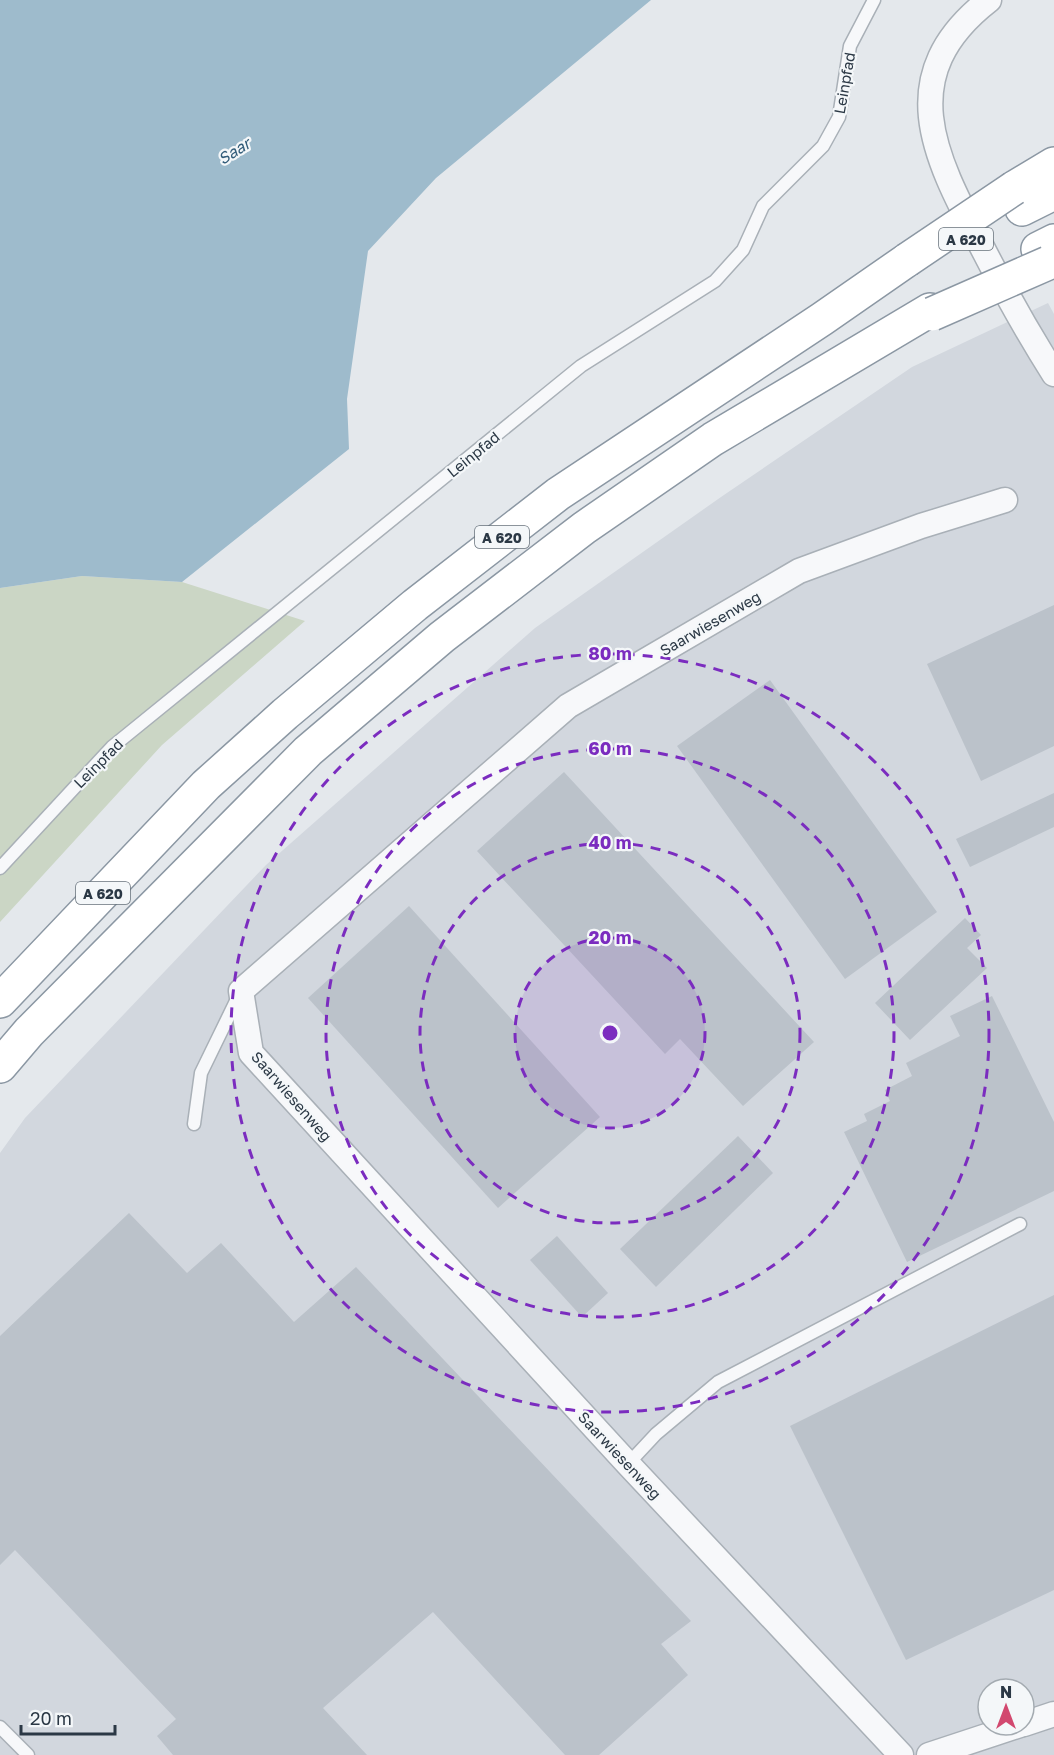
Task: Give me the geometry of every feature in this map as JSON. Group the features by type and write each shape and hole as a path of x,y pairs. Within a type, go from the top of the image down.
{"highway":[{"path":"1018,199 1054,164"},
{"name":"A 620","path":"0,1001 206,785 285,714 415,605 558,494 909,264 1018,199 1054,193"},
{"name":"A 620","path":"0,1066 29,1032 308,751 442,637 584,528 694,452 880,338 1048,254"},
{"path":"0,1074 29,1032"}],"street":[{"path":"989,0 971,14 947,45 932,77 929,113 938,153 950,186 1016,312 1054,374"},
{"name":"Saarwiesenweg","path":"901,1755 628,1464 251,1053 241,992 568,706 799,572 921,526 1005,500"},
{"path":"1036,1720 1054,1714"},
{"path":"928,1755 983,1737"}],"lane":[{"name":"Leinpfad","path":"0,868 112,747 581,366 715,281 743,250 763,206 823,146 840,117 850,46 874,0"},
{"path":"194,1124 201,1073 241,992"},
{"path":"628,1464 656,1434 718,1382 1020,1224"},
{"path":"0,1727 28,1755"}],"shaded area":[{"path":"1048,303 1054,314 1054,1755 0,1755 0,1153 25,1118 266,865 535,628 721,497 912,367"}],"green space":[{"path":"82,576 182,582 305,621 162,745 0,922 0,588"}],"water":[{"name":"Saar","path":"0,0 651,0 436,178 368,251 347,399 349,449 182,582 82,576 0,588"}],"building":[{"path":"1054,605 1054,746 981,781 927,664"},
{"path":"770,680 937,912 845,979 677,746"},
{"path":"564,772 814,1042 743,1106 680,1039 665,1054 477,851"},
{"path":"1054,793 1054,827 970,867 956,839"},
{"path":"409,906 600,1117 498,1208 308,998"},
{"path":"965,918 981,935 967,948 987,968 910,1040 875,1003"},
{"path":"992,996 1054,1122 1054,1191 907,1262 844,1132 867,1121 864,1114 890,1101 885,1090 912,1076 906,1063 960,1036 950,1016"},
{"path":"738,1136 773,1173 656,1287 620,1249"},
{"path":"129,1213 187,1273 221,1243 294,1322 356,1267 691,1621 661,1644 688,1675 599,1755 565,1755 433,1612 323,1708 367,1755 173,1755 157,1736 176,1719 15,1550 0,1565 0,1336"},
{"path":"557,1236 608,1293 582,1317 530,1260"},
{"path":"1054,1295 1054,1590 906,1660 790,1426"}]}
